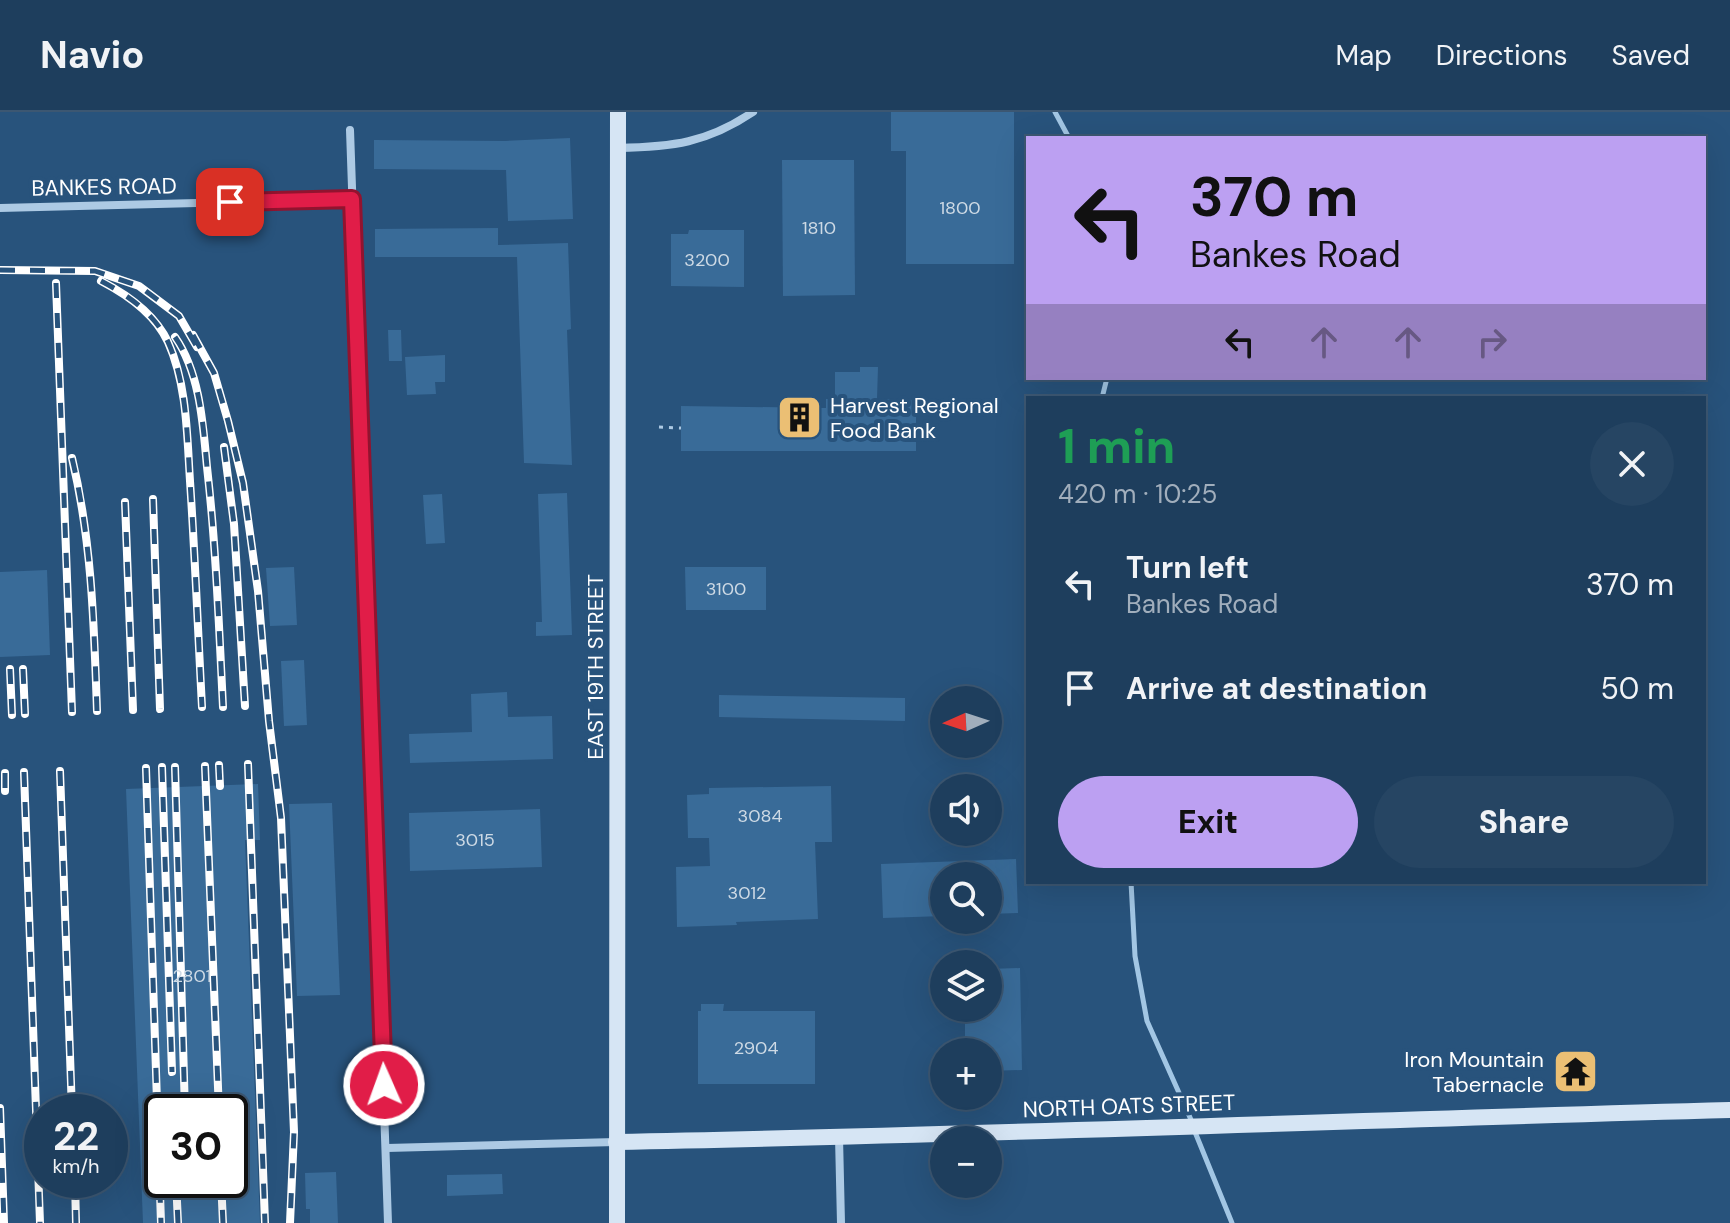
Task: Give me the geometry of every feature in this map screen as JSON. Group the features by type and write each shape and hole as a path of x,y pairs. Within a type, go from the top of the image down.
{"street":[{"name":"EAST 19TH STREET","path":"617,1223 618,112"},
{"path":"618,148 681,145 723,130 753,112"},
{"path":"350,130 388,1223"},
{"name":"BANKES ROAD","path":"0,208 352,199"},
{"name":"NORTH OATS STREET","path":"387,1148 1730,1110"},
{"path":"839,1137 841,1223"}],"path":[{"path":"659,427 681,428"}],"building":[{"path":"891,112 1014,112 1014,264 906,264 906,151 891,151"},
{"path":"570,138 573,219 508,221 506,170 374,169 374,140"},
{"path":"782,160 854,160 855,295 783,296"},
{"path":"498,228 498,245 568,243 571,329 567,330 572,465 524,463 517,257 375,257 375,229"},
{"path":"689,230 744,230 744,287 671,286 671,234 688,234"},
{"path":"388,330 401,330 402,361 389,361"},
{"path":"445,355 445,382 435,382 436,394 407,395 405,357"},
{"name":"Harvest Regional Food Bank","path":"860,367 878,367 877,399 916,400 916,451 681,451 681,406 826,408 826,399 835,399 835,372 860,372"},
{"path":"567,493 572,635 536,636 536,622 542,622 538,494"},
{"path":"442,494 445,543 426,544 423,495"},
{"path":"294,567 297,625 270,626 266,568"},
{"path":"685,567 766,567 766,610 686,610"},
{"path":"47,570 50,655 0,657 0,572"},
{"path":"304,660 307,725 284,726 281,661"},
{"path":"507,692 508,717 552,716 553,759 410,763 409,734 472,732 471,694"},
{"path":"719,695 905,698 905,721 719,717"},
{"path":"258,784 260,840 245,840 260,1223 143,1223 126,789"},
{"path":"831,786 832,842 815,842 818,919 677,927 676,867 710,866 709,838 688,838 687,795 709,794 709,788"},
{"path":"332,803 340,995 297,996 289,804"},
{"path":"540,809 542,867 410,871 409,813"},
{"path":"1016,859 1018,913 1002,914 1002,862 935,862"},
{"path":"930,862 930,916 883,918 881,864"},
{"path":"1020,968 1022,1070 1002,1071 1002,1038 965,1038 965,1022 1002,1022 1002,969"},
{"path":"701,1004 724,1004 723,1011 815,1011 815,1084 698,1084 698,1011 701,1011"},
{"path":"336,1172 338,1223 310,1223 310,1209 306,1209 305,1173"},
{"path":"502,1174 503,1194 447,1196 447,1175"}],"waterway":[{"path":"1055,112 1068,136"},
{"path":"1102,396 1106,380"},
{"path":"1131,884 1135,956 1147,1021 1192,1122"},
{"path":"1195,1132 1232,1223"}],"railway":[{"path":"0,270 95,271 139,286 179,316 197,347"},
{"path":"101,281 131,299 156,323 168,342 179,375 187,428 202,707"},
{"path":"56,283 72,712"},
{"path":"193,335 214,373 228,421 243,483 258,591 281,818 294,1132 290,1223"},
{"path":"175,337 190,366 202,416 215,557 223,707"},
{"path":"224,447 234,524 245,706"},
{"path":"72,458 88,553 97,711"},
{"path":"153,499 160,709"},
{"path":"125,502 133,710"},
{"path":"10,669 12,715"},
{"path":"23,669 25,714"},
{"path":"248,764 265,1223"},
{"path":"219,765 220,786"},
{"path":"205,766 218,1094"},
{"path":"162,767 172,1072"},
{"path":"175,767 184,1094"},
{"path":"146,768 161,1223"},
{"path":"60,771 71,1094"},
{"path":"24,772 40,1223"},
{"path":"5,773 5,791"},
{"path":"0,1108 4,1223"},
{"path":"75,1198 76,1223"},
{"path":"177,1198 178,1223"},
{"path":"222,1198 223,1223"}],"place":[{"name":"Harvest Regional Food Bank","path":"799,418"},
{"name":"Iron Mountain Tabernacle","path":"1575,1072"}],"route":[{"path":"230,202 352,199 384,1085"}]}
